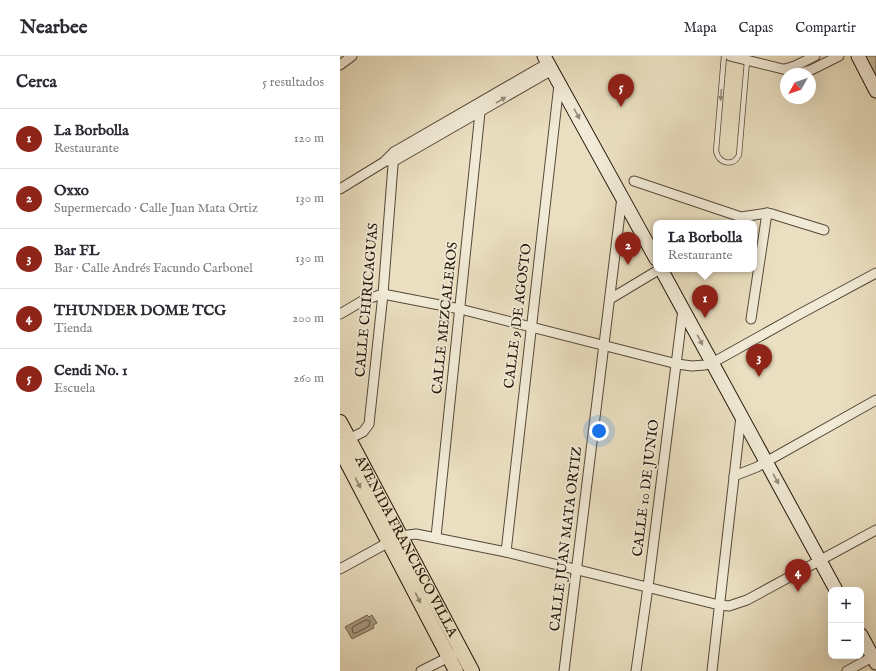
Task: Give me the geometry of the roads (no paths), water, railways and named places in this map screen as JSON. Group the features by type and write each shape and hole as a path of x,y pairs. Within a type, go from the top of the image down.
{"main road":[{"path":"858,56 876,90"},
{"path":"548,63 653,253"},
{"path":"663,272 834,587"},
{"name":"AVENIDA FRANCISCO VILLA","path":"340,422 343,444 455,653 472,671"},
{"path":"864,640 875,658"},
{"name":"AVENIDA FRANCISCO VILLA","path":"455,653 456,671"}],"street":[{"path":"342,61 352,56"},
{"path":"730,56 780,69"},
{"path":"786,68 795,66 815,56"},
{"path":"815,68 839,56"},
{"path":"340,189 480,107 548,63"},
{"name":"CALLE 9 DE AGOSTO","path":"506,552 559,82"},
{"name":"CALLE MEZCALEROS","path":"436,537 480,107"},
{"name":"CALLE CHIRICAGUAS","path":"343,444 363,432 369,424 383,294 394,157"},
{"path":"634,181 741,217"},
{"name":"CALLE JUAN MATA ORTIZ","path":"564,671 622,196"},
{"path":"751,320 767,213"},
{"path":"736,220 741,217 767,213 776,214 824,230"},
{"path":"610,299 656,272"},
{"path":"340,314 364,300 383,294 460,309 677,364 698,366 712,363 798,314 876,273"},
{"name":"CALLE 10 DE JUNIO","path":"636,671 683,309"},
{"path":"734,476 766,462 876,400"},
{"path":"712,671 741,416"},
{"path":"340,569 395,539 416,534 506,552 719,605 729,606 739,604 876,530"},
{"path":"421,671 455,653"},
{"path":"847,671 875,658"}],"lane":[{"path":"724,56 716,151 718,158 724,162 732,162 739,155 747,61"}],"water":[{"path":"367,615 369,617 372,615 377,623 373,625 374,628 352,639 345,627"}],"place":[{"name":"Cendi No. 1","path":"621,107"},
{"name":"Oxxo","path":"628,265"},
{"name":"La Borbolla","path":"705,318"},
{"name":"Bar FL","path":"759,377"},
{"name":"THUNDER DOME TCG","path":"798,592"}]}
